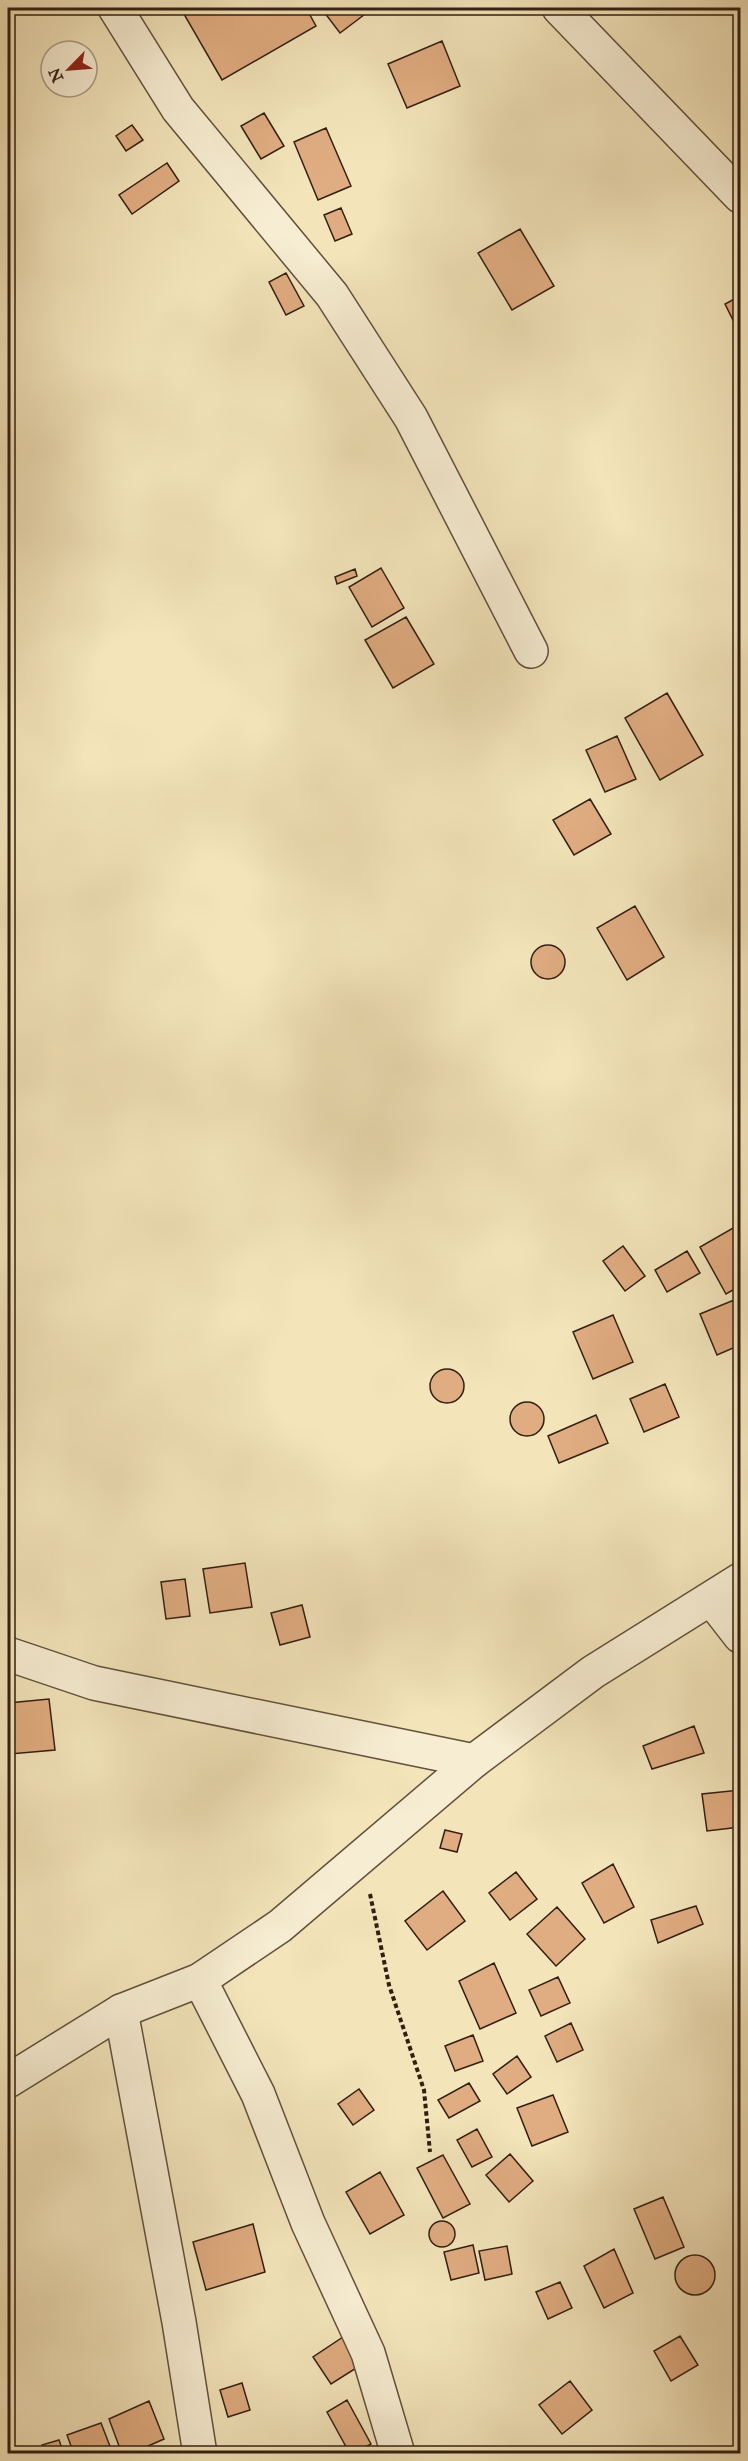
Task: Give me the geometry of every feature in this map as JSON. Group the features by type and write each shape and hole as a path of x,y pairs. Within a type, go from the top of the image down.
{"street":[{"path":"115,8 178,109 332,295 411,418 531,651"},
{"path":"559,8 740,194"},
{"path":"8,2081 121,2011 200,1980 280,1926 474,1761 593,1672 741,1580"},
{"path":"712,1600 741,1636"},
{"path":"8,1654 94,1683 474,1761"},
{"path":"200,1980 258,2094 308,2223 368,2353 398,2454"},
{"path":"121,2011 180,2322 200,2454"}],"path":[{"path":"362,1858 389,1985 424,2090 430,2152"}],"building":[{"path":"306,8 316,26 222,80 181,9"},
{"path":"321,8 373,8 340,33"},
{"path":"442,41 460,86 407,108 388,64"},
{"path":"264,113 284,146 261,159 241,126"},
{"path":"132,125 143,140 126,151 116,136"},
{"path":"326,128 351,186 318,200 294,142"},
{"path":"167,163 179,181 132,214 119,195"},
{"path":"341,208 352,234 335,241 324,215"},
{"path":"520,229 554,286 512,310 478,253"},
{"path":"286,273 304,306 286,315 269,282"},
{"path":"740,296 740,324 736,326 725,304"},
{"path":"381,568 404,608 372,627 349,587"},
{"path":"355,569 357,576 337,584 335,577"},
{"path":"406,617 434,664 393,688 365,640"},
{"path":"667,693 703,755 660,780 625,718"},
{"path":"617,736 636,779 605,792 586,750"},
{"path":"590,799 611,834 574,855 553,820"},
{"path":"635,906 664,957 627,980 597,928"},
{"path":"548,945 560,950 565,962 560,974 548,979 536,974 531,962 536,950"},
{"path":"740,1224 740,1286 726,1294 700,1247"},
{"path":"623,1246 645,1276 625,1291 603,1261"},
{"path":"687,1251 700,1273 667,1292 655,1270"},
{"path":"734,1300 740,1316 740,1345 717,1355 700,1314"},
{"path":"613,1315 633,1362 593,1379 573,1332"},
{"path":"447,1369 459,1374 464,1386 459,1398 447,1403 435,1398 430,1386 435,1374"},
{"path":"665,1384 679,1417 644,1432 630,1399"},
{"path":"527,1402 539,1407 544,1419 539,1431 527,1436 515,1431 510,1419 515,1407"},
{"path":"596,1415 608,1443 559,1463 548,1436"},
{"path":"245,1563 252,1607 210,1613 203,1569"},
{"path":"185,1579 190,1616 166,1619 161,1582"},
{"path":"302,1605 310,1637 280,1645 271,1613"},
{"path":"49,1699 55,1750 10,1754 8,1703"},
{"path":"694,1726 704,1753 652,1769 643,1746"},
{"path":"740,1790 740,1827 707,1831 702,1794"},
{"path":"445,1830 462,1834 457,1852 440,1848"},
{"path":"613,1864 634,1907 604,1923 582,1883"},
{"path":"516,1872 537,1899 510,1920 489,1893"},
{"path":"443,1891 465,1921 427,1950 405,1921"},
{"path":"696,1906 703,1924 658,1943 651,1920"},
{"path":"557,1907 585,1939 556,1966 527,1934"},
{"path":"494,1963 516,2013 480,2029 459,1981"},
{"path":"558,1977 570,2003 541,2016 529,1990"},
{"path":"571,2023 583,2050 557,2062 545,2036"},
{"path":"473,2035 483,2061 455,2071 445,2046"},
{"path":"517,2056 531,2077 507,2094 493,2074"},
{"path":"469,2083 480,2101 449,2118 438,2100"},
{"path":"359,2089 374,2110 353,2125 338,2104"},
{"path":"553,2095 568,2132 532,2146 517,2108"},
{"path":"477,2129 492,2157 472,2167 457,2140"},
{"path":"510,2154 533,2181 509,2202 486,2175"},
{"path":"443,2155 470,2204 443,2218 417,2168"},
{"path":"380,2172 404,2215 370,2234 346,2192"},
{"path":"663,2197 684,2247 655,2259 634,2209"},
{"path":"442,2221 451,2225 455,2234 451,2243 442,2247 433,2243 429,2234 433,2225"},
{"path":"253,2224 265,2272 206,2290 193,2242"},
{"path":"473,2245 479,2273 451,2280 444,2252"},
{"path":"507,2246 512,2274 485,2280 479,2251"},
{"path":"614,2249 633,2293 604,2308 584,2266"},
{"path":"695,2255 703,2256 709,2261 714,2267 714,2283 709,2289 703,2294 695,2295 687,2294 681,2289 676,2283 675,2275 676,2267 681,2261 687,2256"},
{"path":"560,2282 572,2308 548,2319 536,2292"},
{"path":"680,2336 698,2365 671,2381 654,2351"},
{"path":"343,2337 361,2365 331,2384 313,2357"},
{"path":"570,2381 592,2410 562,2434 539,2405"},
{"path":"242,2383 250,2410 228,2417 220,2390"},
{"path":"347,2400 371,2444 353,2454 350,2454 327,2412"},
{"path":"149,2401 164,2439 130,2454 122,2454 109,2419"},
{"path":"101,2423 113,2454 74,2454 67,2435"},
{"path":"59,2440 64,2454 44,2454 42,2445"}]}
